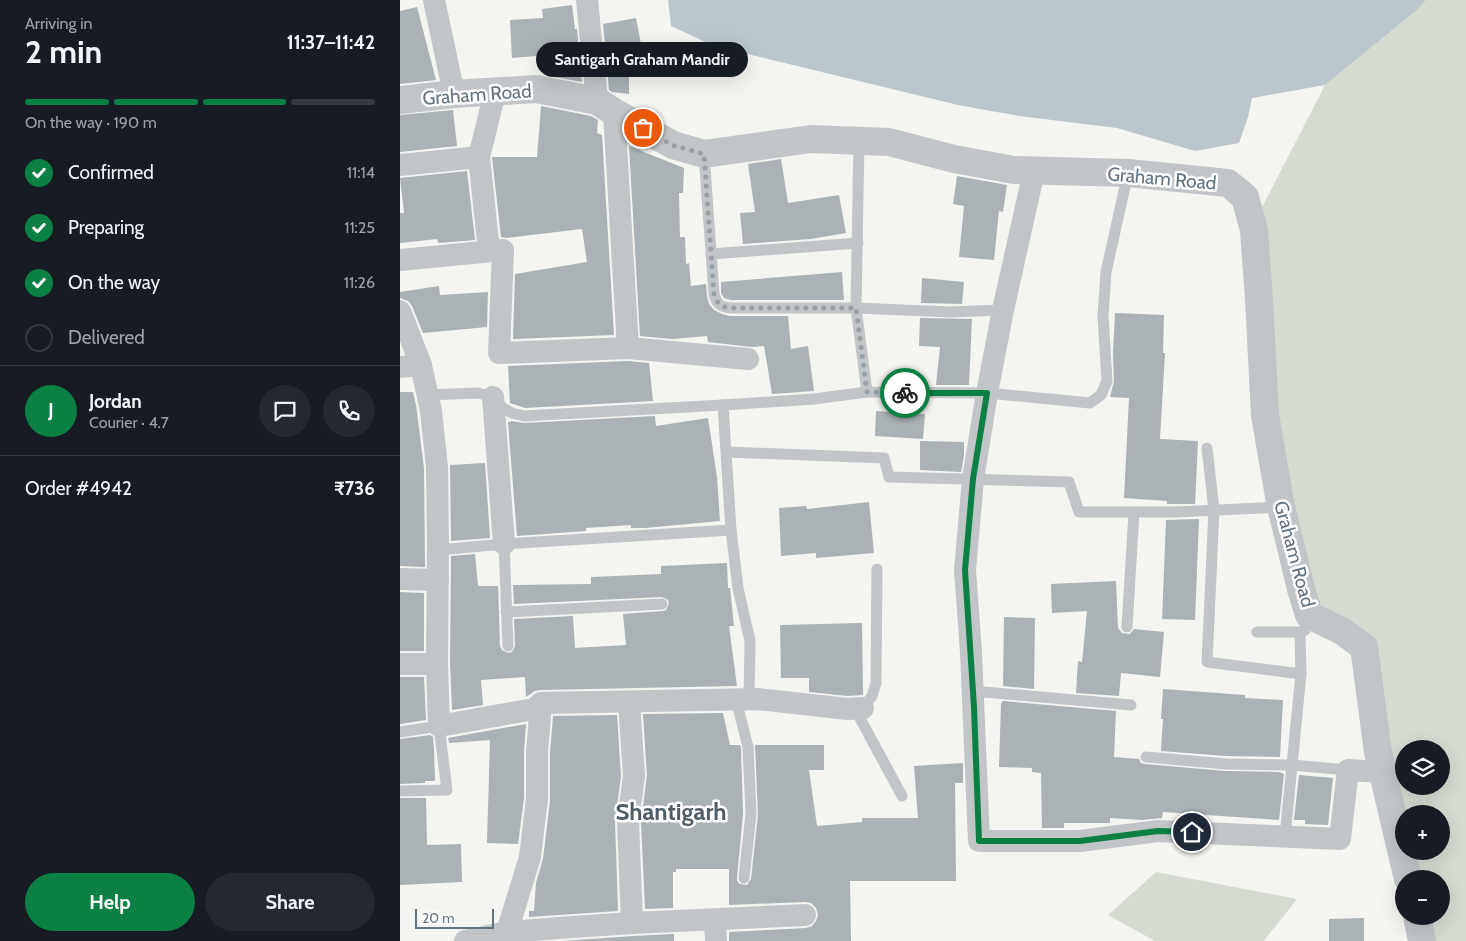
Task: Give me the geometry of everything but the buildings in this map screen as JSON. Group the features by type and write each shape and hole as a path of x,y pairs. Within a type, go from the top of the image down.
{"street":[{"path":"434,0 454,94"},
{"path":"587,0 606,106 628,348"},
{"name":"Graham Road","path":"400,100 454,94 536,89 606,106 672,145 704,154 811,139 889,142 962,160 1014,170 1128,173 1228,183 1245,197 1254,230 1265,415 1282,507 1301,589 1312,627 1342,631 1364,647 1378,752 1406,870"},
{"path":"489,251 479,156 496,92"},
{"path":"400,165 479,156"},
{"path":"1034,171 1003,310 987,393 973,479 965,570 973,691 979,841 1080,841 1158,831 1340,839 1348,770 1383,772"},
{"path":"400,260 503,250 499,353 628,348 748,359"},
{"path":"400,312 410,366 427,395 431,411 437,467 437,664 439,726 534,708 541,703 758,699 859,708"},
{"path":"493,397 504,544"},
{"path":"400,579 438,580"},
{"path":"400,664 437,664"},
{"path":"629,702 634,776 628,821 632,923"},
{"path":"507,932 530,857 537,799 537,752 541,703"},
{"path":"465,941 507,932 632,923 715,930 805,915"},
{"path":"1419,925 1422,941"}],"lane":[{"path":"859,141 856,308 867,392"},
{"path":"704,154 714,294 719,305 723,307 856,308 950,312 1003,310"},
{"path":"427,395 478,393 493,397 503,408 524,416 814,399 867,392 987,393 1090,402 1101,395 1107,381 1103,316 1106,272 1128,173"},
{"path":"711,254 858,243"},
{"path":"723,405 731,530 738,588 750,641 743,700 748,747 751,814 744,878"},
{"path":"1207,448 1214,510 1207,662 1301,674"},
{"path":"727,452 884,458 889,476 1069,482 1078,512 1282,507"},
{"path":"1127,627 1134,512"},
{"path":"438,550 731,530"},
{"path":"504,544 508,646"},
{"path":"877,569 876,683 872,696 859,708 902,796"},
{"path":"506,612 662,604"},
{"path":"1257,632 1312,627 1301,674 1285,836"},
{"path":"973,691 1131,705"},
{"path":"400,732 439,726 447,790 400,791"},
{"path":"1146,757 1226,764 1292,765 1348,770"}],"shaded area":[{"path":"668,0 1426,0 1417,10 1325,85 1252,98 1239,143 1195,151 1117,128 1019,116 958,105 714,46 671,26"},
{"path":"1426,0 1466,0 1466,941 1417,941 1414,925 1450,925 1450,870 1405,870 1403,860 1450,860 1450,805 1395,805 1372,644 1315,613 1270,409 1258,215 1325,85 1417,10"},
{"path":"1156,872 1297,899 1264,941 1155,941 1108,915"}],"way so far":[{"path":"643,128 672,145 704,154 714,294 719,305 730,308 856,308 867,392 905,393"}],"place":[{"name":"Santigarh Graham Mandir","path":"643,128"}],"district":[{"name":"Shantigarh","path":"671,812"}],"route":[{"path":"905,393 987,393 973,479 965,570 974,707 979,841 1080,841 1158,831 1192,832"}]}
